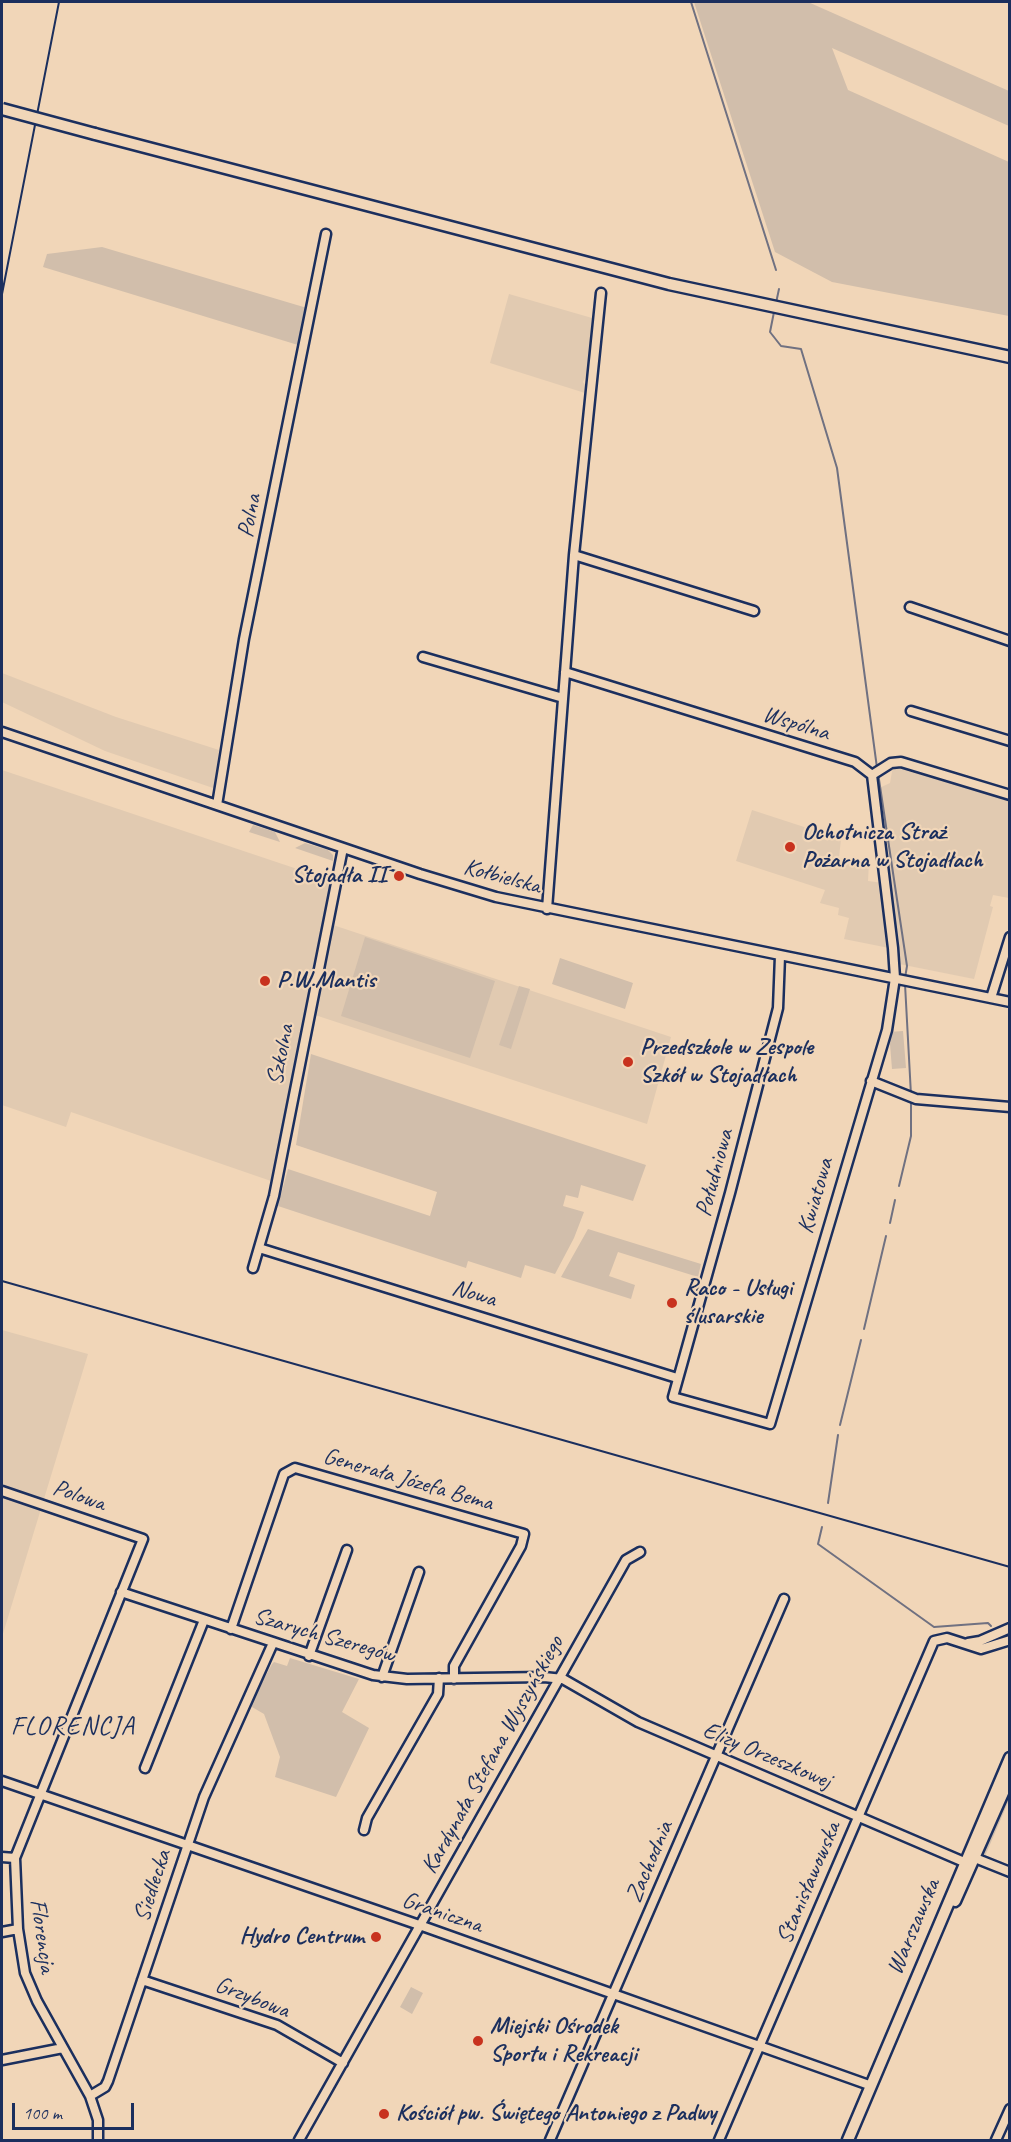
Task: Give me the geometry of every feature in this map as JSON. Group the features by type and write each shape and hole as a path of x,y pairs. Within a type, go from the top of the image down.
{"main road":[{"path":"2,109 669,284 1010,357"},
{"name":"Warszawska","path":"860,2115 868,2105 972,1856 1010,1758"},
{"name":"Warszawska","path":"848,2140 860,2115 869,2085 1010,1777"}],"street":[{"name":"Polna","path":"217,805 242,650 326,234"},
{"path":"547,909 574,555 601,293"},
{"path":"574,555 754,611"},
{"path":"910,607 1010,641"},
{"path":"423,657 563,698"},
{"name":"Wspólna","path":"565,672 855,762 875,773"},
{"path":"911,711 1010,741"},
{"name":"Kołbielska","path":"2,732 447,883 547,909 1010,1002"},
{"path":"875,773 891,763 901,762 1010,795"},
{"name":"Kwiatowa","path":"673,1397 770,1424 887,1030 897,979 875,773"},
{"name":"Szkolna","path":"254,1268 274,1196 343,848"},
{"path":"991,998 1010,937"},
{"name":"Południowa","path":"673,1397 730,1193 778,1008 780,956"},
{"path":"871,1081 916,1099 1010,1107"},
{"name":"Nowa","path":"260,1248 677,1378"},
{"name":"Generała Józefa Bema","path":"231,1629 284,1474 295,1468 524,1534 521,1546 454,1666 454,1679"},
{"name":"Polowa","path":"2,1491 143,1539"},
{"name":"Florencja","path":"90,2096 30,1986 22,1962 15,1858 143,1539"},
{"path":"309,1656 347,1550"},
{"name":"Kardynała Stefana Wyszyńskiego","path":"299,2140 626,1560 640,1552"},
{"path":"382,1677 419,1572"},
{"name":"Szarych Szeregów","path":"121,1592 309,1656 382,1677 454,1679 544,1677 558,1679"},
{"name":"Zachodnia","path":"550,2140 784,1599"},
{"path":"145,1768 204,1620"},
{"path":"965,1643 980,1641 1010,1628"},
{"name":"Stanisławowska","path":"718,2140 934,1641 942,1638 965,1643"},
{"path":"965,1643 981,1649 1010,1640"},
{"name":"Siedlecka","path":"90,2096 107,2084 213,1772 273,1643"},
{"path":"364,1830 367,1818 438,1694 439,1678"},
{"name":"Elizy Orzeszkowej","path":"558,1679 563,1679 638,1722 859,1817 972,1856 1010,1872"},
{"name":"Graniczna","path":"2,1781 869,2085"},
{"path":"2,1857 15,1858"},
{"path":"2,1932 18,1929"},
{"name":"Grzybowa","path":"142,1980 277,2025 343,2063"},
{"path":"2,2060 63,2048"},
{"path":"90,2096 98,2120 98,2140"},
{"path":"996,2140 1010,2109"}],"shaded area":[{"path":"694,2 808,2 1009,91 1009,126 832,48 848,90 1009,162 1009,316 832,282 775,252"},
{"path":"102,247 307,308 298,345 43,267 47,254"},
{"path":"509,294 592,318 588,371 583,382 586,386 585,393 490,363"},
{"path":"2,673 116,717 219,750 215,786 213,788 105,751 2,702"},
{"path":"893,766 929,774 1009,800 1009,898 993,895 990,906 993,907 974,979 899,964 875,790 890,783"},
{"path":"2,770 333,881 271,1181 71,1112 66,1127 2,1105"},
{"path":"752,810 841,839 839,858 869,862 868,881 883,883 889,948 844,939 849,918 838,915 839,908 820,903 825,890 736,861"},
{"path":"253,825 275,832 280,842 249,832"},
{"path":"305,843 328,850 333,855 333,861 295,848"},
{"path":"333,925 671,1037 647,1124 315,1015"},
{"path":"365,937 495,981 470,1058 341,1016"},
{"path":"560,958 633,983 625,1009 552,984"},
{"path":"519,986 530,989 511,1049 499,1045"},
{"path":"903,1031 906,1068 892,1069 889,1032"},
{"path":"311,1054 646,1165 633,1201 581,1185 578,1198 566,1195 563,1206 584,1212 574,1238 555,1274 525,1265 521,1278 468,1261 466,1268 278,1206 288,1169 430,1216 437,1192 296,1145"},
{"path":"588,1229 701,1264 698,1277 618,1252 609,1276 635,1285 631,1299 561,1277"},
{"path":"2,1330 88,1354 2,1637"},
{"path":"290,1658 359,1679 342,1712 369,1728 336,1797 275,1777 280,1757 264,1714 252,1707 251,1703 272,1664 274,1662 287,1666"},
{"path":"1008,1797 1009,1800 985,1856 983,1849"},
{"path":"411,1987 423,1993 412,2014 400,2007"}],"waterway":[{"path":"691,2 776,270"},
{"path":"776,303 779,289"},
{"path":"774,312 770,332 781,346 801,349 837,468 877,768"},
{"path":"878,773 907,966 905,978"},
{"path":"905,984 911,1095"},
{"path":"899,1186 911,1136 911,1101"},
{"path":"890,1223 895,1200"},
{"path":"864,1329 886,1236"},
{"path":"840,1425 861,1340"},
{"path":"828,1503 838,1435"},
{"path":"822,1527 818,1544 934,1627 988,1623 991,1626"}],"railway":[{"path":"2,294 59,2"},
{"path":"2,1281 1010,1567"}],"place":[{"name":"Ochotnicza Straż Pożarna w Stojadłach","path":"790,847"},
{"name":"Stojadła II","path":"399,876"},
{"name":"P.W.Mantis","path":"265,981"},
{"name":"Przedszkole w Zespole Szkół w Stojadłach","path":"628,1062"},
{"name":"Raco - Usługi ślusarskie","path":"672,1303"},
{"name":"Hydro Centrum","path":"376,1937"},
{"name":"Miejski Ośrodek Sportu i Rekreacji","path":"478,2041"},
{"name":"Kościół pw. Świętego Antoniego z Padwy","path":"384,2114"}],"district":[{"name":"FLORENCJA","path":"73,1727"}]}
